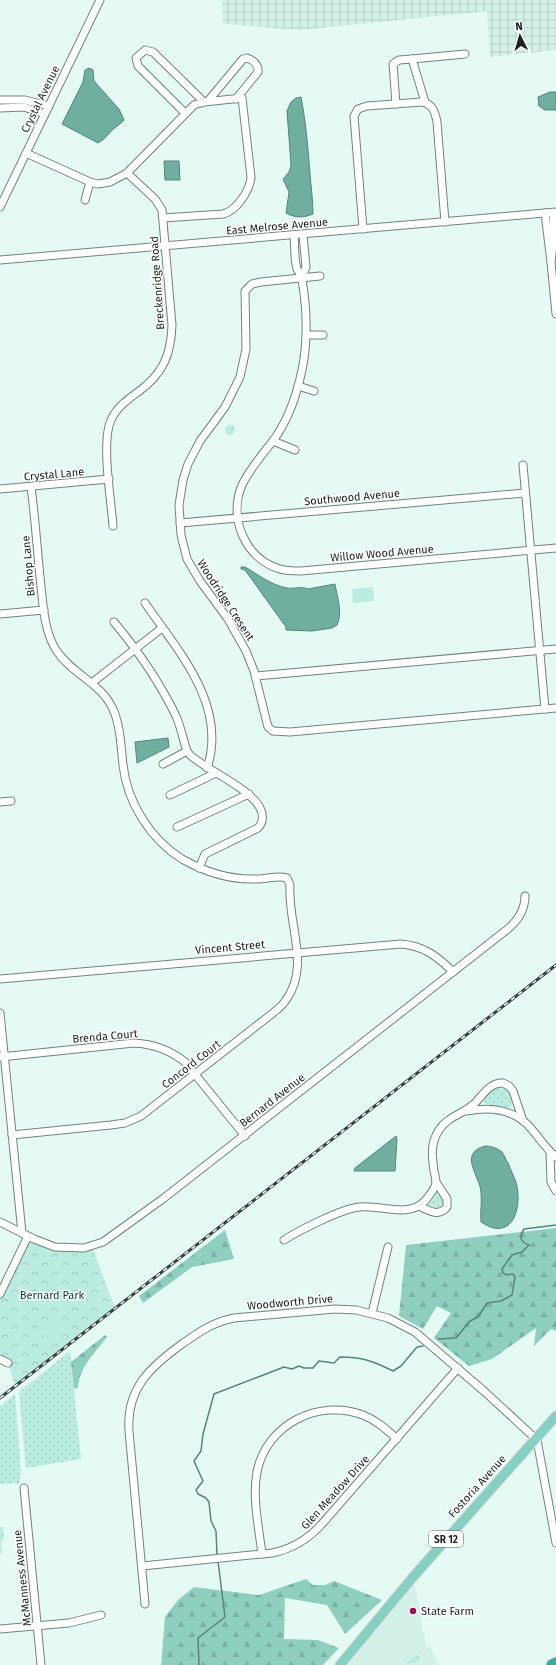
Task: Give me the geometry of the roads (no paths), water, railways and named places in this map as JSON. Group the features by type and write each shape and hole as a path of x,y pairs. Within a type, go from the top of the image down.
{"highway":[{"path":"552,1665 556,1663"}],"main road":[{"name":"Fostoria Avenue","path":"340,1665 413,1577 556,1416"}],"street":[{"name":"Crystal Avenue","path":"0,207 100,0"},
{"path":"185,113 138,66 136,58 141,52 145,50 153,52 206,102"},
{"path":"396,104 393,64 396,61 465,54"},
{"path":"163,218 223,214 230,212 250,185 251,177 239,99 258,72 259,68 257,65 247,58 243,59 206,102"},
{"path":"412,59 425,102 433,108 437,122 445,222"},
{"path":"26,153 90,182 110,182 118,179 127,172 194,105 206,102 239,99"},
{"path":"0,100 26,100 49,106"},
{"path":"363,229 354,116 358,109 362,107 425,102"},
{"path":"0,108 24,107 45,114"},
{"name":"Breckenridge Road","path":"113,526 106,437 110,421 122,404 156,378 170,350 172,325 162,210 158,202 127,172"},
{"path":"85,200 90,182"},
{"path":"545,213 556,314"},
{"path":"551,262 554,234 554,213"},
{"name":"East Melrose Avenue","path":"0,260 554,213"},
{"path":"294,235 297,268 302,278"},
{"path":"302,278 306,267 303,235"},
{"path":"302,278 320,276"},
{"name":"Woodridge Cresent","path":"302,278 261,282 252,284 247,288 245,295 247,332 246,349 241,371 233,393 225,407 200,441 188,464 180,492 180,523 184,551 187,559 200,582 237,633 248,655 256,676 268,726 273,731 278,732 556,708"},
{"name":"Willow Wood Avenue","path":"302,278 306,335 302,369 298,386 285,422 243,485 238,505 238,518 242,536 255,554 272,566 288,571 556,548"},
{"path":"306,335 323,335"},
{"path":"298,386 314,390"},
{"path":"273,441 295,450"},
{"path":"523,465 545,709"},
{"name":"Crystal Lane","path":"0,489 109,480"},
{"name":"Bishop Lane","path":"31,487 44,610 52,642 64,660 93,682 107,698 116,715 125,777 129,792 140,815 163,844 181,858 199,868"},
{"name":"Southwood Avenue","path":"180,523 525,493"},
{"path":"145,603 162,628 177,646 207,704 212,743 211,757 207,768"},
{"path":"0,614 44,610"},
{"path":"114,622 136,647 155,678 176,716 187,751 190,755 207,768 249,794 260,808 262,824 258,828 205,854 199,868"},
{"path":"93,682 162,628"},
{"path":"256,676 556,649"},
{"path":"163,764 187,751"},
{"path":"170,795 216,773"},
{"path":"177,827 249,794"},
{"path":"0,802 11,801"},
{"name":"Concord Court","path":"12,1135 111,1125 133,1120 149,1110 274,1013 286,1000 292,990 297,975 297,953 290,885 287,878 283,876 256,879 238,878 213,873 199,868"},
{"name":"Bernard Avenue","path":"0,1222 47,1244 63,1248 84,1248 104,1242 245,1136 512,926 523,908 525,896"},
{"name":"Vincent Street","path":"0,979 392,944 409,944 425,949 432,953 453,972"},
{"path":"0,1013 2,1057 25,1234 0,1294"},
{"name":"Brenda Court","path":"2,1057 140,1044 154,1046 173,1053 185,1062 245,1136"},
{"path":"467,1111 490,1087 497,1083 503,1083 509,1086 513,1091 523,1121 553,1155 551,1182 556,1191"},
{"path":"419,1206 429,1212 437,1213 447,1207 447,1199 436,1182 432,1150 436,1136 447,1120 467,1111 482,1108 498,1110 523,1121"},
{"path":"284,1240 300,1231 357,1207 408,1210 419,1206 431,1194 436,1182"},
{"path":"372,1313 388,1247"},
{"name":"Woodworth Drive","path":"145,1604 128,1423 129,1415 134,1395 142,1380 150,1370 210,1325 226,1320 335,1309 356,1310 388,1318 421,1336 536,1438"},
{"path":"0,1359 8,1363"},
{"name":"Glen Meadow Drive","path":"142,1566 262,1554 288,1549 303,1542 312,1534 397,1439 458,1368"},
{"path":"262,1554 256,1492 257,1472 268,1445 285,1427 299,1418 314,1412 343,1410 355,1412 371,1418 397,1439"},
{"path":"536,1438 539,1444 556,1543"},
{"name":"McManness Avenue","path":"24,1488 41,1665"},
{"path":"0,1629 69,1623 101,1615"}],"waterway":[{"path":"438,1339 456,1338 470,1321 478,1317 487,1303 501,1301 512,1295 515,1277 513,1274 507,1275 503,1273 502,1269 512,1255 522,1252 529,1245 521,1239 521,1234 524,1229 556,1225"},
{"path":"217,1555 216,1531 211,1521 209,1502 206,1498 198,1494 196,1490 203,1481 194,1461 201,1451 203,1434 214,1394 284,1367 292,1369 299,1366 304,1368 313,1368 319,1361 334,1363 340,1357 367,1360 393,1371 401,1366 417,1347 423,1346"},
{"path":"199,1665 198,1638 225,1617 218,1561"}],"railway":[{"path":"0,1398 556,965"}],"place":[{"name":"State Farm","path":"413,1611"}],"park label":[{"name":"Bernard Park","path":"52,1295"}]}
